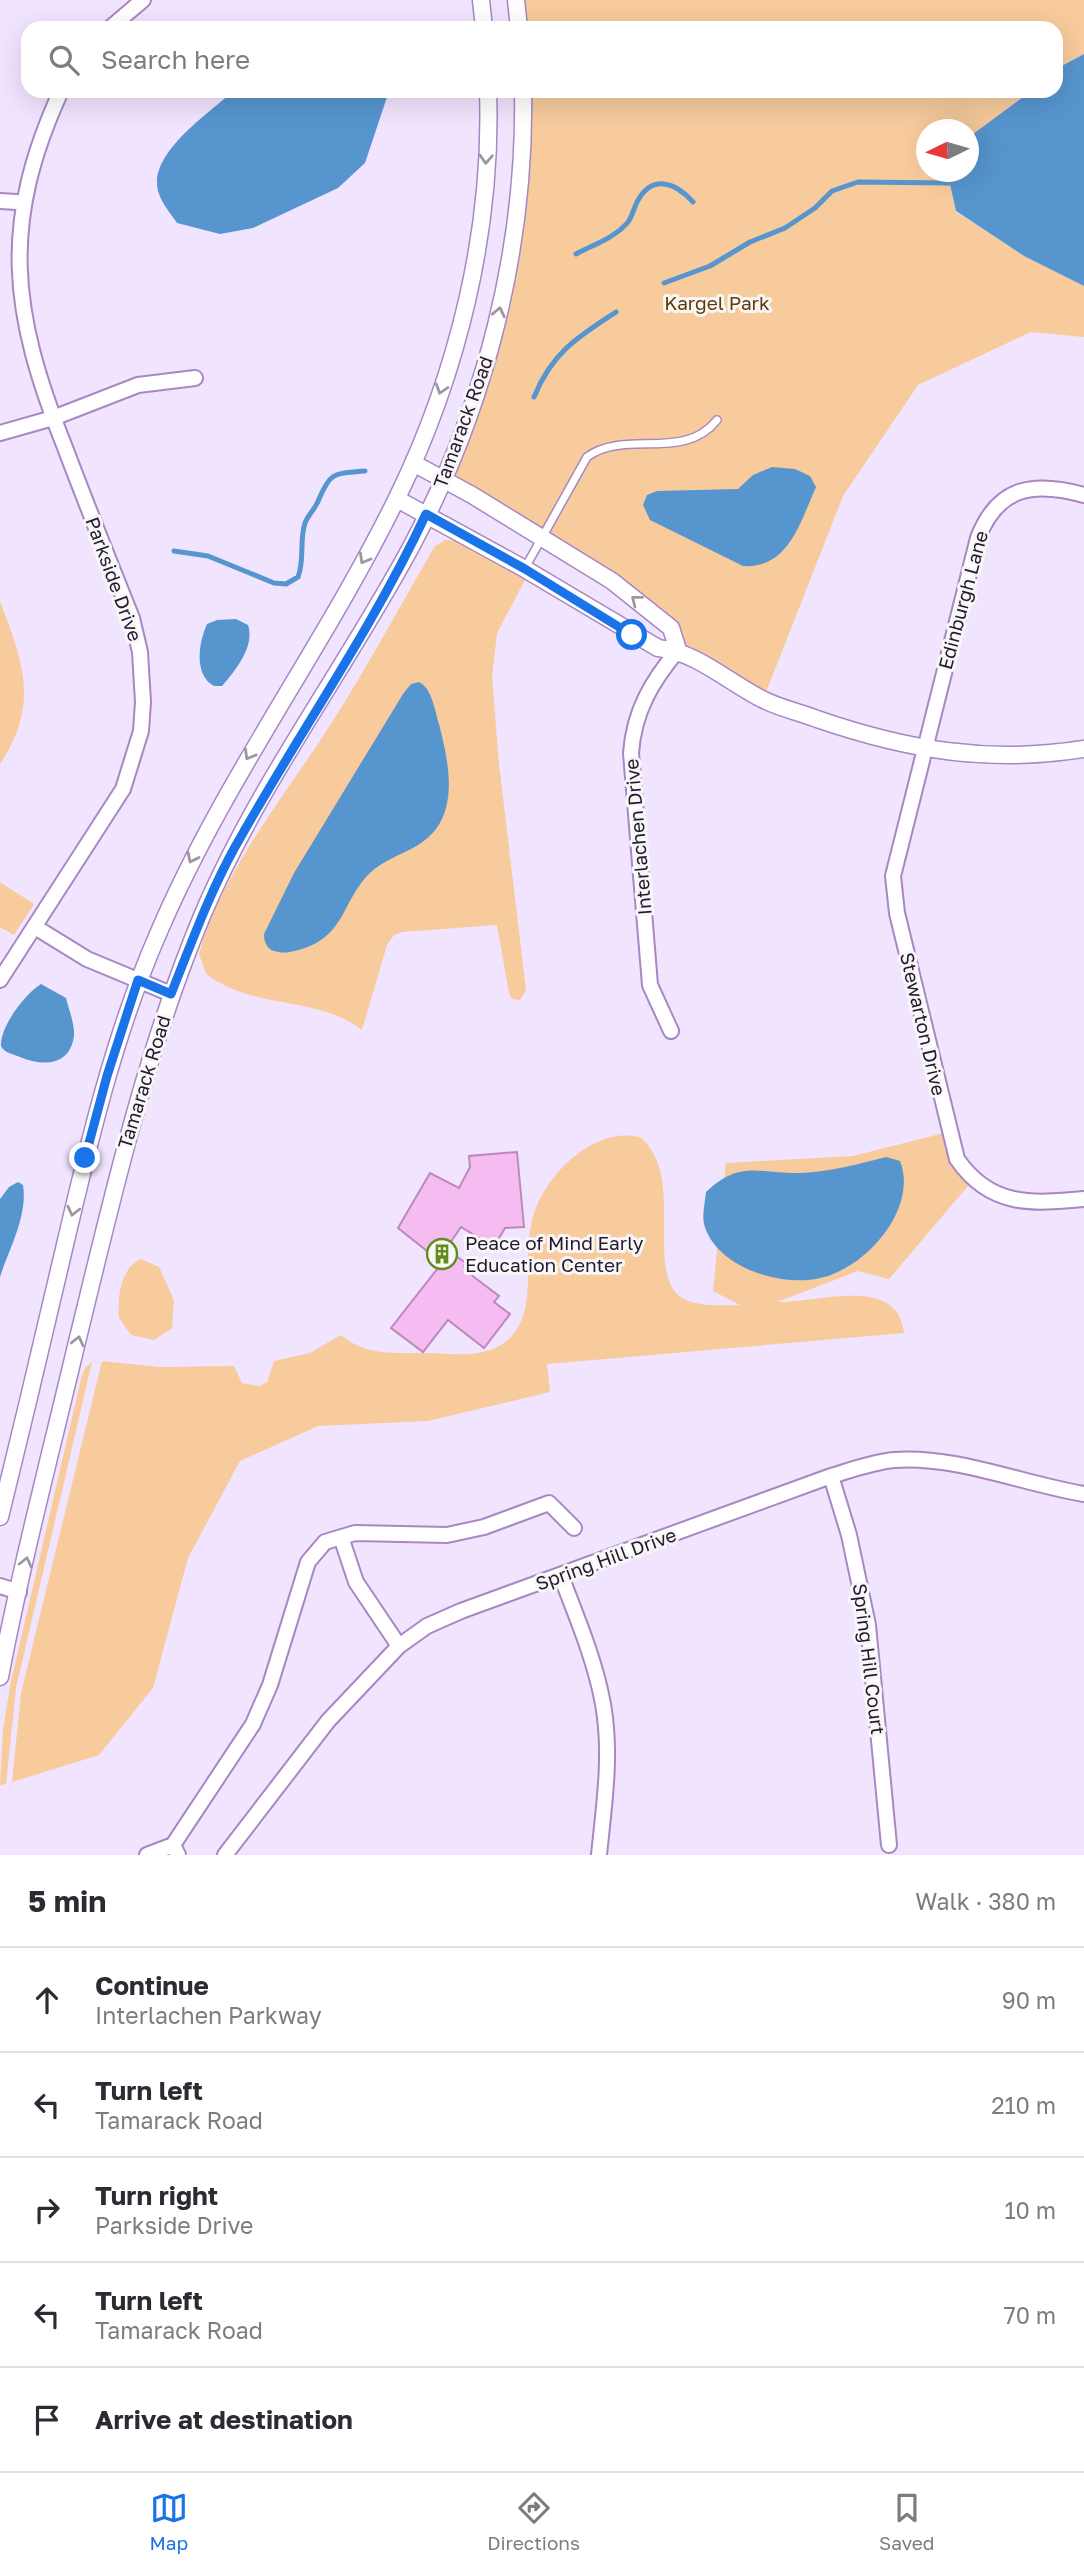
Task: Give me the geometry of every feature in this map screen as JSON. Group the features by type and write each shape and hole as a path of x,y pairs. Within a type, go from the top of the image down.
{"street":[{"path":"118,21 143,0"},
{"path":"481,0 483,21"},
{"path":"516,0 518,21"},
{"name":"Parkside Drive","path":"0,981 123,789 141,731 143,702 143,679 132,618 30,361 14,294 12,258 17,202 28,157 57,98"},
{"name":"Tamarack Road","path":"0,1517 96,1117 138,980 205,832 397,499 450,362 474,264 486,174 488,98"},
{"name":"Tamarack Road","path":"0,1676 130,1122 171,994 204,912 234,849 395,575 444,480 472,408 493,339 503,294 520,180 523,98"},
{"path":"0,201 17,202"},
{"path":"0,433 53,418 138,385 195,378"},
{"path":"413,463 544,537 612,580 671,628 678,650"},
{"name":"Edinburgh Lane","path":"925,748 978,538 986,516 1001,501 1035,488 1054,487 1084,495"},
{"path":"397,499 525,569 658,649 678,650 763,700 858,733 976,756 1017,757 1084,749"},
{"name":"Interlachen Drive","path":"671,1031 650,985 631,753 640,707 656,676 678,650"},
{"name":"Stewarton Drive","path":"925,748 897,852 894,896 957,1159 973,1180 1002,1197 1044,1203 1084,1199"},
{"path":"35,928 87,959 171,994"},
{"name":"Spring Hill Drive","path":"225,1855 328,1721 399,1646 427,1626 461,1611 831,1476 892,1460 920,1460 1084,1494"},
{"name":"Spring Hill Court","path":"831,1476 849,1535 867,1625 889,1845"},
{"name":"Spring Hill Drive","path":"147,1855 176,1850 253,1724 270,1685 308,1562 325,1542 355,1533 447,1535 484,1527 549,1503 574,1528"},
{"path":"341,1537 356,1582 399,1646"},
{"path":"561,1576 594,1667 603,1705 607,1767 599,1855"},
{"path":"0,1586 19,1592"}],"lane":[{"path":"525,569 579,467 594,451 682,442 705,431 716,420"}],"green space":[{"path":"516,0 1084,0 1084,54 1063,65 1063,21 518,21"},
{"name":"Kargel Park","path":"522,98 1022,98 979,130 979,119 916,119 916,182 951,182 956,212 1024,256 1084,286 1084,337 1031,332 918,385 843,496 763,700 678,650 671,628 444,480 503,294"},
{"path":"445,540 459,541 525,580 497,633 492,677 499,764 526,990 520,1000 512,999 509,993 497,925 402,932 394,935 387,945 362,1030 325,1012 244,993 224,985 206,974 199,954 209,924 238,865 343,705 435,546"},
{"path":"0,601 21,664 24,702 20,722 0,764"},
{"path":"0,882 34,904 14,935 0,927"},
{"path":"948,1132 973,1180 889,1279 858,1271 777,1302 871,1297 887,1303 898,1315 904,1333 547,1364 550,1392 428,1421 318,1426 240,1461 188,1558 153,1688 99,1755 12,1782 21,1693 102,1361 159,1367 234,1366 242,1383 259,1386 267,1382 274,1361 310,1353 341,1335 360,1347 381,1352 459,1354 491,1350 509,1339 523,1316 528,1288 532,1219 547,1187 562,1168 580,1152 594,1143 624,1135 640,1137 654,1155 661,1177 666,1271 673,1289 686,1300 699,1304 740,1305 713,1291 726,1163 853,1156"},
{"path":"141,1259 159,1267 174,1300 172,1328 154,1340 131,1335 119,1318 122,1284 129,1269"},
{"path":"92,1362 16,1688 6,1784 0,1785 3,1730 10,1686 81,1379 85,1368"}],"water":[{"path":"1084,54 1084,286 1024,256 956,211 950,182 979,182 979,130 1022,98 1063,98 1063,65"},
{"path":"225,98 387,98 365,163 338,188 253,228 220,234 177,223 159,194 157,179 161,165 170,150 195,123"},
{"path":"772,467 795,469 810,476 816,487 798,529 782,552 758,565 743,566 650,520 643,505 647,495 657,491 738,489 753,475"},
{"path":"236,619 248,625 247,649 222,686 214,686 207,681 200,666 204,631 207,624 217,620"},
{"path":"419,682 427,689 432,700 446,755 449,788 442,819 434,832 421,843 372,871 358,887 335,927 318,942 289,952 269,949 264,934 294,873 403,694 411,684"},
{"path":"41,984 66,998 74,1036 64,1056 43,1063 6,1052 1,1046 9,1020 28,995"},
{"path":"886,1157 900,1161 904,1180 902,1199 894,1217 869,1251 834,1274 800,1280 766,1276 734,1262 710,1239 703,1213 706,1192 730,1175 750,1170 801,1173 823,1171"},
{"path":"18,1182 23,1185 23,1209 0,1277 0,1199 9,1187"}],"building":[{"name":"Peace of Mind Early Education Center","path":"517,1152 524,1227 505,1228 494,1247 461,1227 446,1249 466,1263 464,1266 474,1277 499,1296 494,1302 510,1314 484,1348 448,1320 423,1352 391,1328 438,1268 433,1263 437,1259 398,1228 430,1173 459,1188 470,1167 469,1156"}],"waterway":[{"path":"664,283 710,266 750,242 785,228 815,208 832,191 858,182 950,183"},
{"path":"576,254 623,227 643,193 650,187 657,184 671,186 693,202"},
{"path":"534,397 549,369 567,347 616,312"},
{"path":"174,551 208,556 274,583 286,584 298,577 305,523 327,483 340,474 365,471"}],"place":[{"name":"Peace of Mind Early Education Center","path":"442,1254"}],"route":[{"path":"85,1158 119,1035 138,980 171,994 204,912 234,849 395,575 426,514 525,569 632,635"}]}
